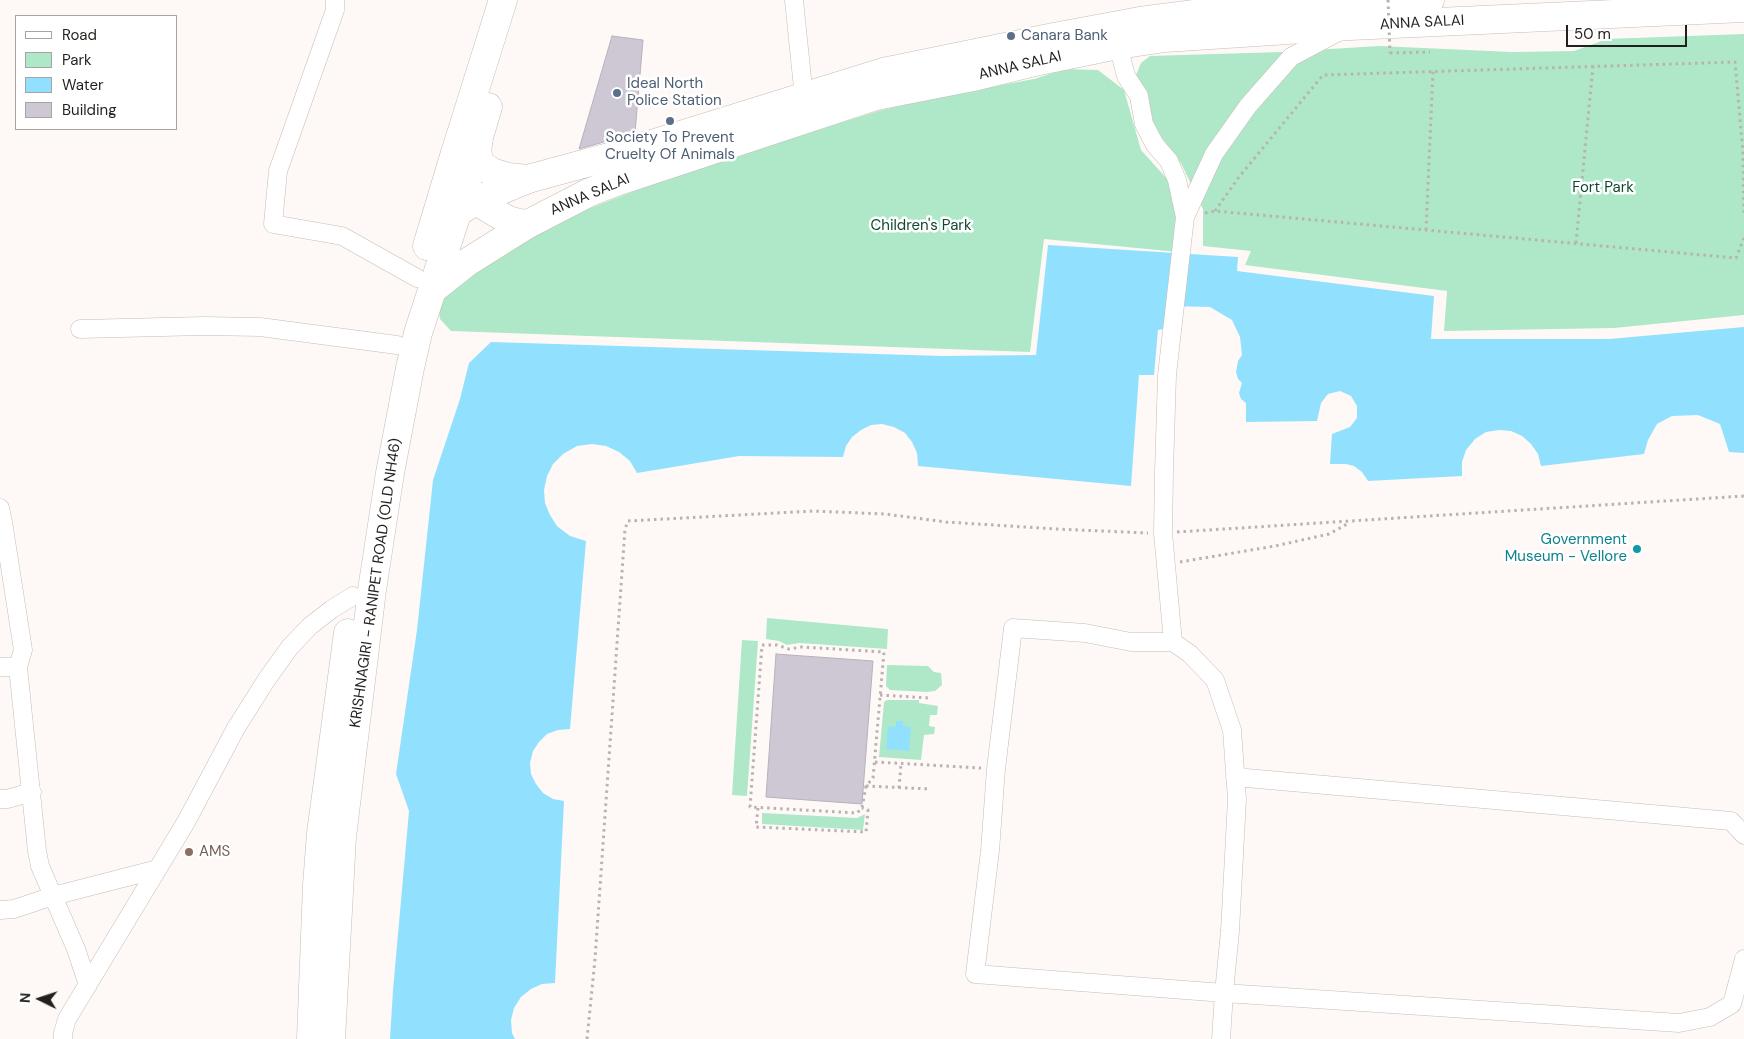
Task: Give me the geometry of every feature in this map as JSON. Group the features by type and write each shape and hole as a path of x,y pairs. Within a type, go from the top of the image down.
{"main road":[{"path":"467,144 503,0"},
{"path":"521,0 467,144 453,165 454,176 465,202 519,224 528,224"},
{"name":"ANNA SALAI","path":"467,144 477,151 480,164 492,172 508,177 528,179 608,158 882,72 1140,21 1201,7 1430,0"},
{"name":"ANNA SALAI","path":"424,284 466,263 528,224 590,192 619,181 876,96 978,76 1039,60 1165,38 1350,26 1744,8"},
{"name":"KRISHNAGIRI - RANIPET ROAD (OLD NH46)","path":"311,1039 317,894 322,833 353,596 388,384 397,345 424,284 467,144"},
{"path":"424,284 442,228 465,202 528,179"},
{"name":"KRISHNAGIRI - RANIPET ROAD (OLD NH46)","path":"331,1039 342,837 372,590 390,473 418,333 424,284"}],"street":[{"path":"335,0 335,10 278,171 273,224 342,236 424,284"},
{"path":"794,0 804,98"},
{"path":"1173,642 1163,533 1167,375 1185,217 1214,154 1248,106 1292,57 1350,26"},
{"path":"1118,45 1126,76 1139,96 1144,124 1155,145 1169,161 1177,180 1185,217"},
{"path":"80,329 204,326 260,327 397,345"},
{"path":"1,517 22,650 18,666 37,851 40,866 76,949 88,985"},
{"path":"63,1039 67,1019 186,822 236,728 267,680 290,648 310,626 353,596"},
{"path":"1221,1039 1224,993 1230,931 1237,799 1232,730 1215,680 1190,654 1173,642 1131,642 1085,633 1013,628 996,769 990,851 975,974 1224,993 1679,1023 1710,1016 1732,1004 1744,959"},
{"path":"0,666 18,666"},
{"path":"1235,777 1731,821 1744,835"},
{"path":"0,799 32,792"},
{"path":"0,910 14,909 52,896 158,869"}],"path":[{"path":"1388,0 1390,53 1430,52"},
{"path":"1744,216 1743,152 1735,62 1323,75 1239,177 1214,211 1736,258 1744,238"},
{"path":"1576,243 1593,66"},
{"path":"1426,230 1433,71"},
{"path":"587,1039 595,959 625,530 628,521 813,511 885,514 946,522 1056,529 1163,533 1744,496"},
{"path":"1166,562 1180,562 1275,546 1329,534 1352,522"},
{"path":"762,645 777,645 789,649 802,647 884,652 880,694 874,778 866,786 862,808 857,813 750,808 762,645"},
{"path":"880,694 929,698"},
{"path":"874,762 996,769"},
{"path":"900,788 901,764"},
{"path":"866,786 930,789"},
{"path":"758,808 756,827 866,832 868,810 862,808"}],"green space":[{"name":"Fort Park","path":"1744,34 1744,315 1614,328 1444,331 1447,291 1245,265 1251,251 1203,246 1203,209 1181,163 1159,134 1151,118 1136,75 1141,63 1150,56 1281,52 1379,46 1512,52 1574,51 1607,39"},
{"name":"Children's Park","path":"1065,69 1098,70 1124,90 1141,150 1168,180 1180,216 1178,252 1044,239 1030,352 451,331 440,319 438,305 446,287 512,247 580,212 668,178 878,111 947,95 1034,79"},
{"path":"767,618 888,629 887,649 799,643 787,645 779,641 766,639"},
{"path":"742,640 758,641 747,796 732,795"},
{"path":"887,665 928,666 934,672 941,673 942,685 935,691 927,692 890,690 886,686"},
{"path":"887,700 919,700 919,703 938,706 937,715 930,715 929,726 935,727 934,734 924,735 921,760 879,757 884,702"},
{"path":"762,813 857,818 865,814 863,830 762,824"}],"water":[{"path":"1048,245 1238,257 1237,271 1434,296 1431,339 1609,339 1744,327 1744,453 1729,452 1720,424 1698,415 1672,416 1657,424 1648,440 1644,454 1541,466 1538,454 1522,436 1511,431 1499,430 1486,432 1475,439 1466,450 1462,462 1462,476 1368,481 1362,472 1354,466 1330,464 1332,434 1350,427 1357,418 1357,406 1351,396 1340,391 1328,394 1321,403 1317,421 1246,422 1246,403 1241,399 1239,393 1242,383 1238,379 1236,372 1238,361 1242,355 1240,337 1232,320 1210,307 1167,306 1163,329 1158,330 1154,375 1139,375 1131,486 918,466 917,453 905,433 894,427 882,424 871,425 852,437 846,446 843,457 739,456 637,473 630,461 619,452 606,446 592,444 577,446 563,454 553,464 547,476 544,490 545,503 557,526 570,536 586,541 570,729 558,730 547,734 533,751 530,763 531,774 543,793 553,799 564,801 555,983 542,984 531,989 521,997 514,1008 511,1020 512,1033 515,1039 390,1039 409,811 396,774 417,630 433,480 460,399 469,363 491,342 942,356 1036,355"},
{"path":"896,721 903,721 903,726 911,727 909,751 886,749 888,726 896,727"}],"building":[{"name":"Ideal North Police Station","path":"612,36 643,40 635,133 579,149"},
{"path":"776,654 873,661 862,804 766,797"}],"place":[{"name":"Canara Bank","path":"1011,36"},
{"name":"Ideal North Police Station","path":"617,93"},
{"name":"Society To Prevent Cruelty Of Animals","path":"670,121"},
{"name":"Government Museum - Vellore","path":"1637,549"},
{"name":"AMS","path":"189,852"}]}
